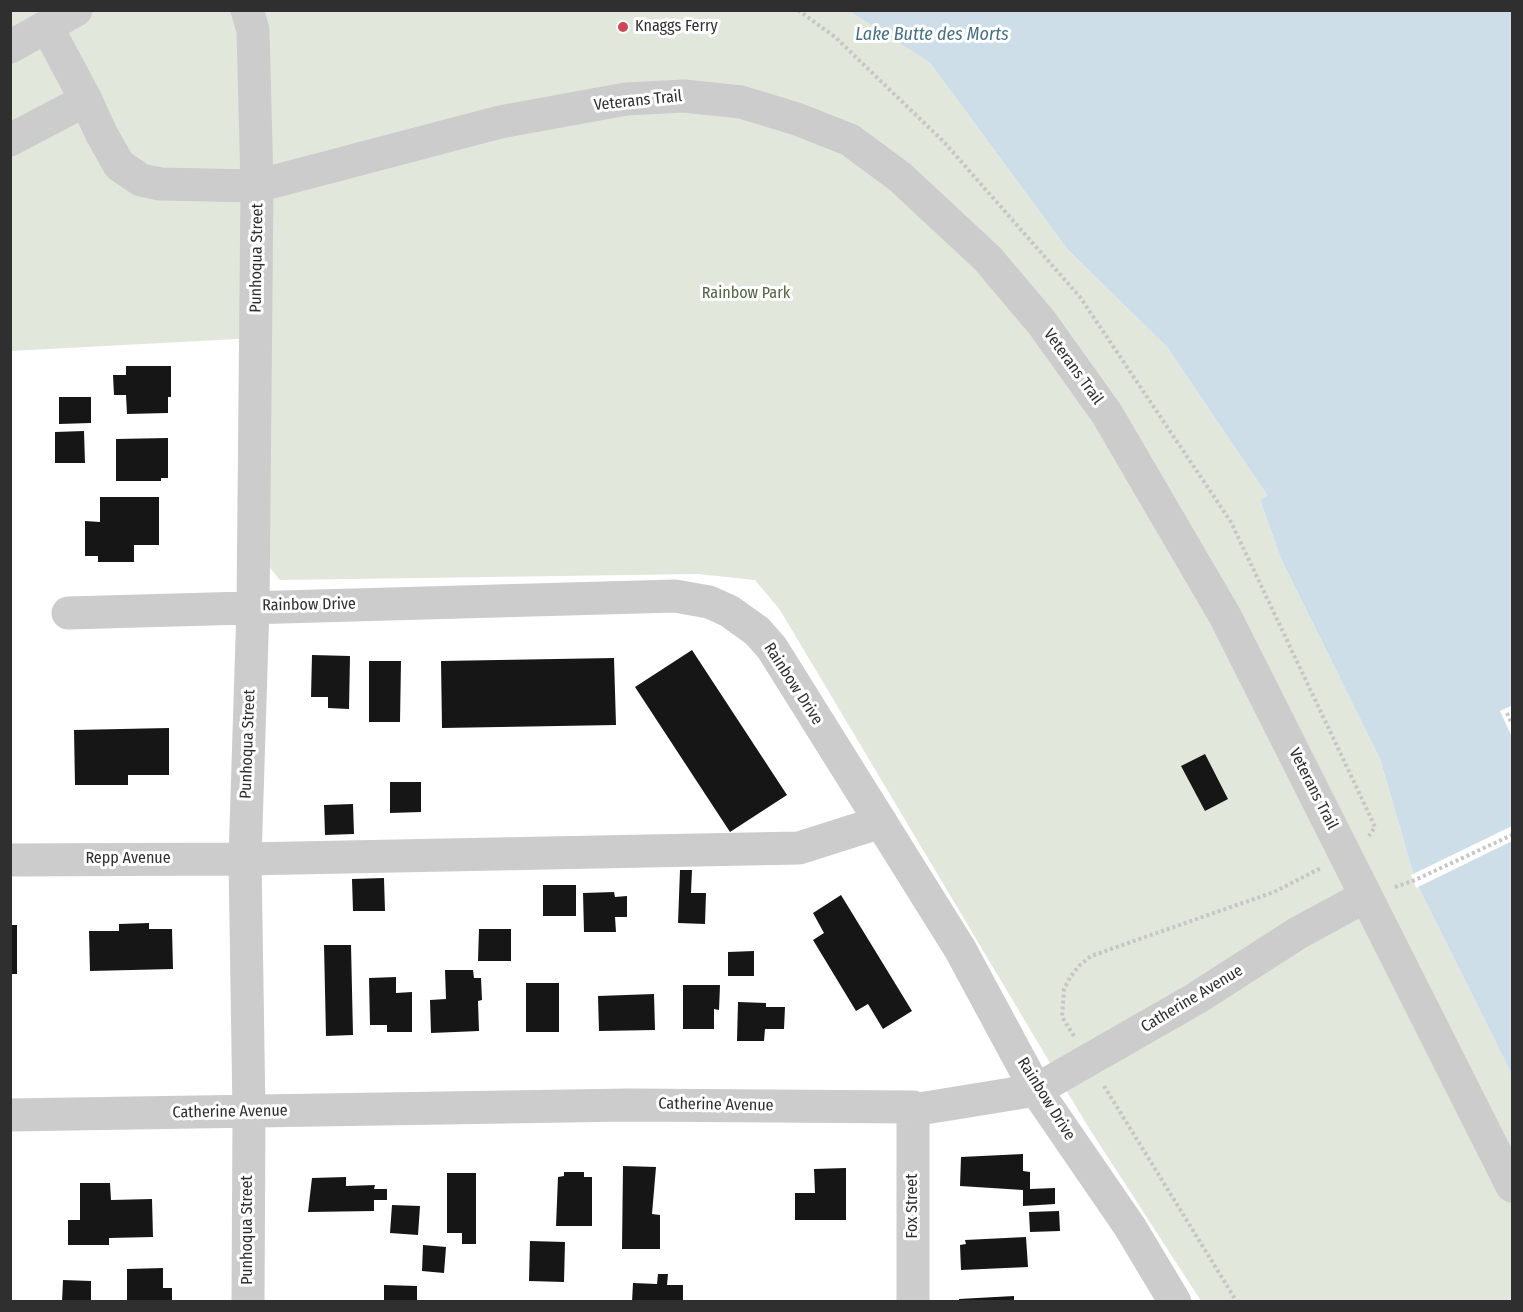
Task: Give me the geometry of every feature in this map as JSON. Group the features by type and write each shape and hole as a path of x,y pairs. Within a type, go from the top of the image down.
{"street":[{"path":"10,47 76,10"},
{"name":"Punhoqua Street","path":"247,10 253,30 257,186 253,607 245,859 249,1112 248,1302"},
{"name":"Veterans Trail","path":"47,27 119,165 141,180 160,184 257,186 500,122 626,99 655,96 684,96 741,102 769,109 850,140 900,177 988,259 1042,323 1107,414 1226,616 1263,694 1313,786 1512,1186"},
{"path":"10,141 86,99"},
{"name":"Rainbow Drive","path":"68,613 675,596 709,602 729,611 757,631 772,648 960,949 1036,1090 1130,1227 1175,1302"},
{"name":"Repp Avenue","path":"10,860 245,859 799,848 880,822"},
{"name":"Catherine Avenue","path":"10,1115 630,1104 913,1107 913,1110 1036,1090 1195,999 1298,933 1366,896"},
{"name":"Fox Street","path":"913,1110 913,1302"}],"path":[{"path":"1507,713 1512,724"},
{"path":"1366,896 1415,880 1512,835"},
{"path":"1072,1034 1062,1017 1061,1003 1064,989 1080,965 1091,956 1274,892 1321,869"},
{"path":"1104,1085 1237,1302"}],"green space":[{"name":"Rainbow Park","path":"11,11 849,11 930,63 1068,250 1167,347 1267,495 1260,500 1281,559 1380,759 1415,880 1512,1075 1512,1301 1201,1301 1087,1125 780,610 755,580 698,574 280,580 265,562 256,338 11,351"}],"water":[{"name":"Lake Butte des Morts","path":"849,11 1512,11 1512,1075 1415,880 1380,759 1281,559 1260,500 1267,495 1167,347 1068,250 930,63"}],"pier":[{"path":"1511,706 1512,708 1512,737 1500,711"},
{"path":"1512,826 1512,841 1416,888 1411,875"}],"building":[{"path":"126,366 171,366 171,397 168,397 168,413 127,414 126,395 114,395 113,375 126,375"},
{"path":"59,397 91,397 91,423 59,424"},
{"path":"84,431 85,463 55,463 55,432"},
{"path":"168,438 168,478 161,478 161,481 116,481 116,439"},
{"path":"100,497 159,497 159,545 134,545 134,562 98,562 98,556 85,556 85,521 100,522"},
{"path":"692,650 787,795 730,832 635,687"},
{"path":"312,655 350,656 349,709 328,708 328,697 311,697"},
{"path":"614,658 616,725 442,728 441,661"},
{"path":"369,661 401,661 400,722 369,722"},
{"path":"169,728 169,775 128,775 128,785 75,785 74,730"},
{"path":"1205,754 1228,799 1205,811 1181,766"},
{"path":"390,782 421,782 421,812 390,813"},
{"path":"353,804 354,834 325,835 324,805"},
{"path":"680,870 692,870 691,893 706,893 705,924 678,923"},
{"path":"384,878 385,911 353,911 352,879"},
{"path":"543,885 576,885 576,916 543,916"},
{"path":"614,892 615,897 627,896 627,917 615,917 616,932 584,932 583,893"},
{"path":"841,895 912,1011 883,1029 868,1004 856,1011 813,940 824,933 813,913"},
{"path":"149,923 149,929 172,929 173,969 90,971 89,931 119,931 119,924"},
{"path":"10,925 17,925 17,974 10,974"},
{"path":"479,929 511,929 511,961 478,961"},
{"path":"324,945 351,945 353,1035 326,1036"},
{"path":"754,951 754,976 728,976 728,952"},
{"path":"445,970 473,970 474,978 481,978 482,1000 478,1001 479,1031 431,1033 430,1000 446,999"},
{"path":"396,977 396,993 412,992 412,1032 387,1032 387,1025 370,1025 369,978"},
{"path":"526,983 559,983 559,1032 526,1032"},
{"path":"683,985 720,985 719,1010 714,1009 714,1029 683,1029"},
{"path":"654,994 655,1030 599,1031 598,996"},
{"path":"738,1002 766,1003 766,1007 785,1007 784,1029 765,1029 764,1041 737,1041"},
{"path":"1023,1154 1023,1171 1030,1172 1030,1189 1055,1188 1055,1204 1023,1206 1023,1190 960,1186 961,1157"},
{"path":"623,1166 656,1167 652,1214 660,1215 660,1249 622,1249"},
{"path":"846,1168 846,1220 795,1220 795,1193 815,1193 814,1169"},
{"path":"564,1172 584,1172 584,1177 592,1177 592,1226 556,1226 558,1177 564,1176"},
{"path":"447,1173 476,1173 476,1244 462,1244 462,1233 447,1233"},
{"path":"346,1177 346,1186 375,1185 374,1189 387,1189 387,1200 374,1200 374,1211 308,1212 312,1178"},
{"path":"80,1183 110,1183 111,1200 152,1199 153,1237 109,1238 109,1245 68,1245 68,1220 80,1220"},
{"path":"392,1205 420,1206 418,1235 390,1233"},
{"path":"1059,1211 1060,1231 1030,1232 1029,1212"},
{"path":"1026,1237 1028,1267 961,1270 960,1245 966,1244 965,1240"},
{"path":"530,1241 565,1242 564,1282 529,1281"},
{"path":"423,1245 446,1247 444,1273 422,1271"},
{"path":"163,1268 163,1288 172,1288 172,1301 127,1302 127,1269"},
{"path":"658,1274 668,1274 667,1285 683,1285 683,1302 632,1302 633,1283 657,1284"},
{"path":"63,1280 91,1281 91,1302 62,1302"},
{"path":"384,1285 417,1286 417,1302 384,1302"},
{"path":"1014,1296 1014,1302 959,1302 959,1299"}],"place":[{"name":"Knaggs Ferry","path":"623,27"}]}
